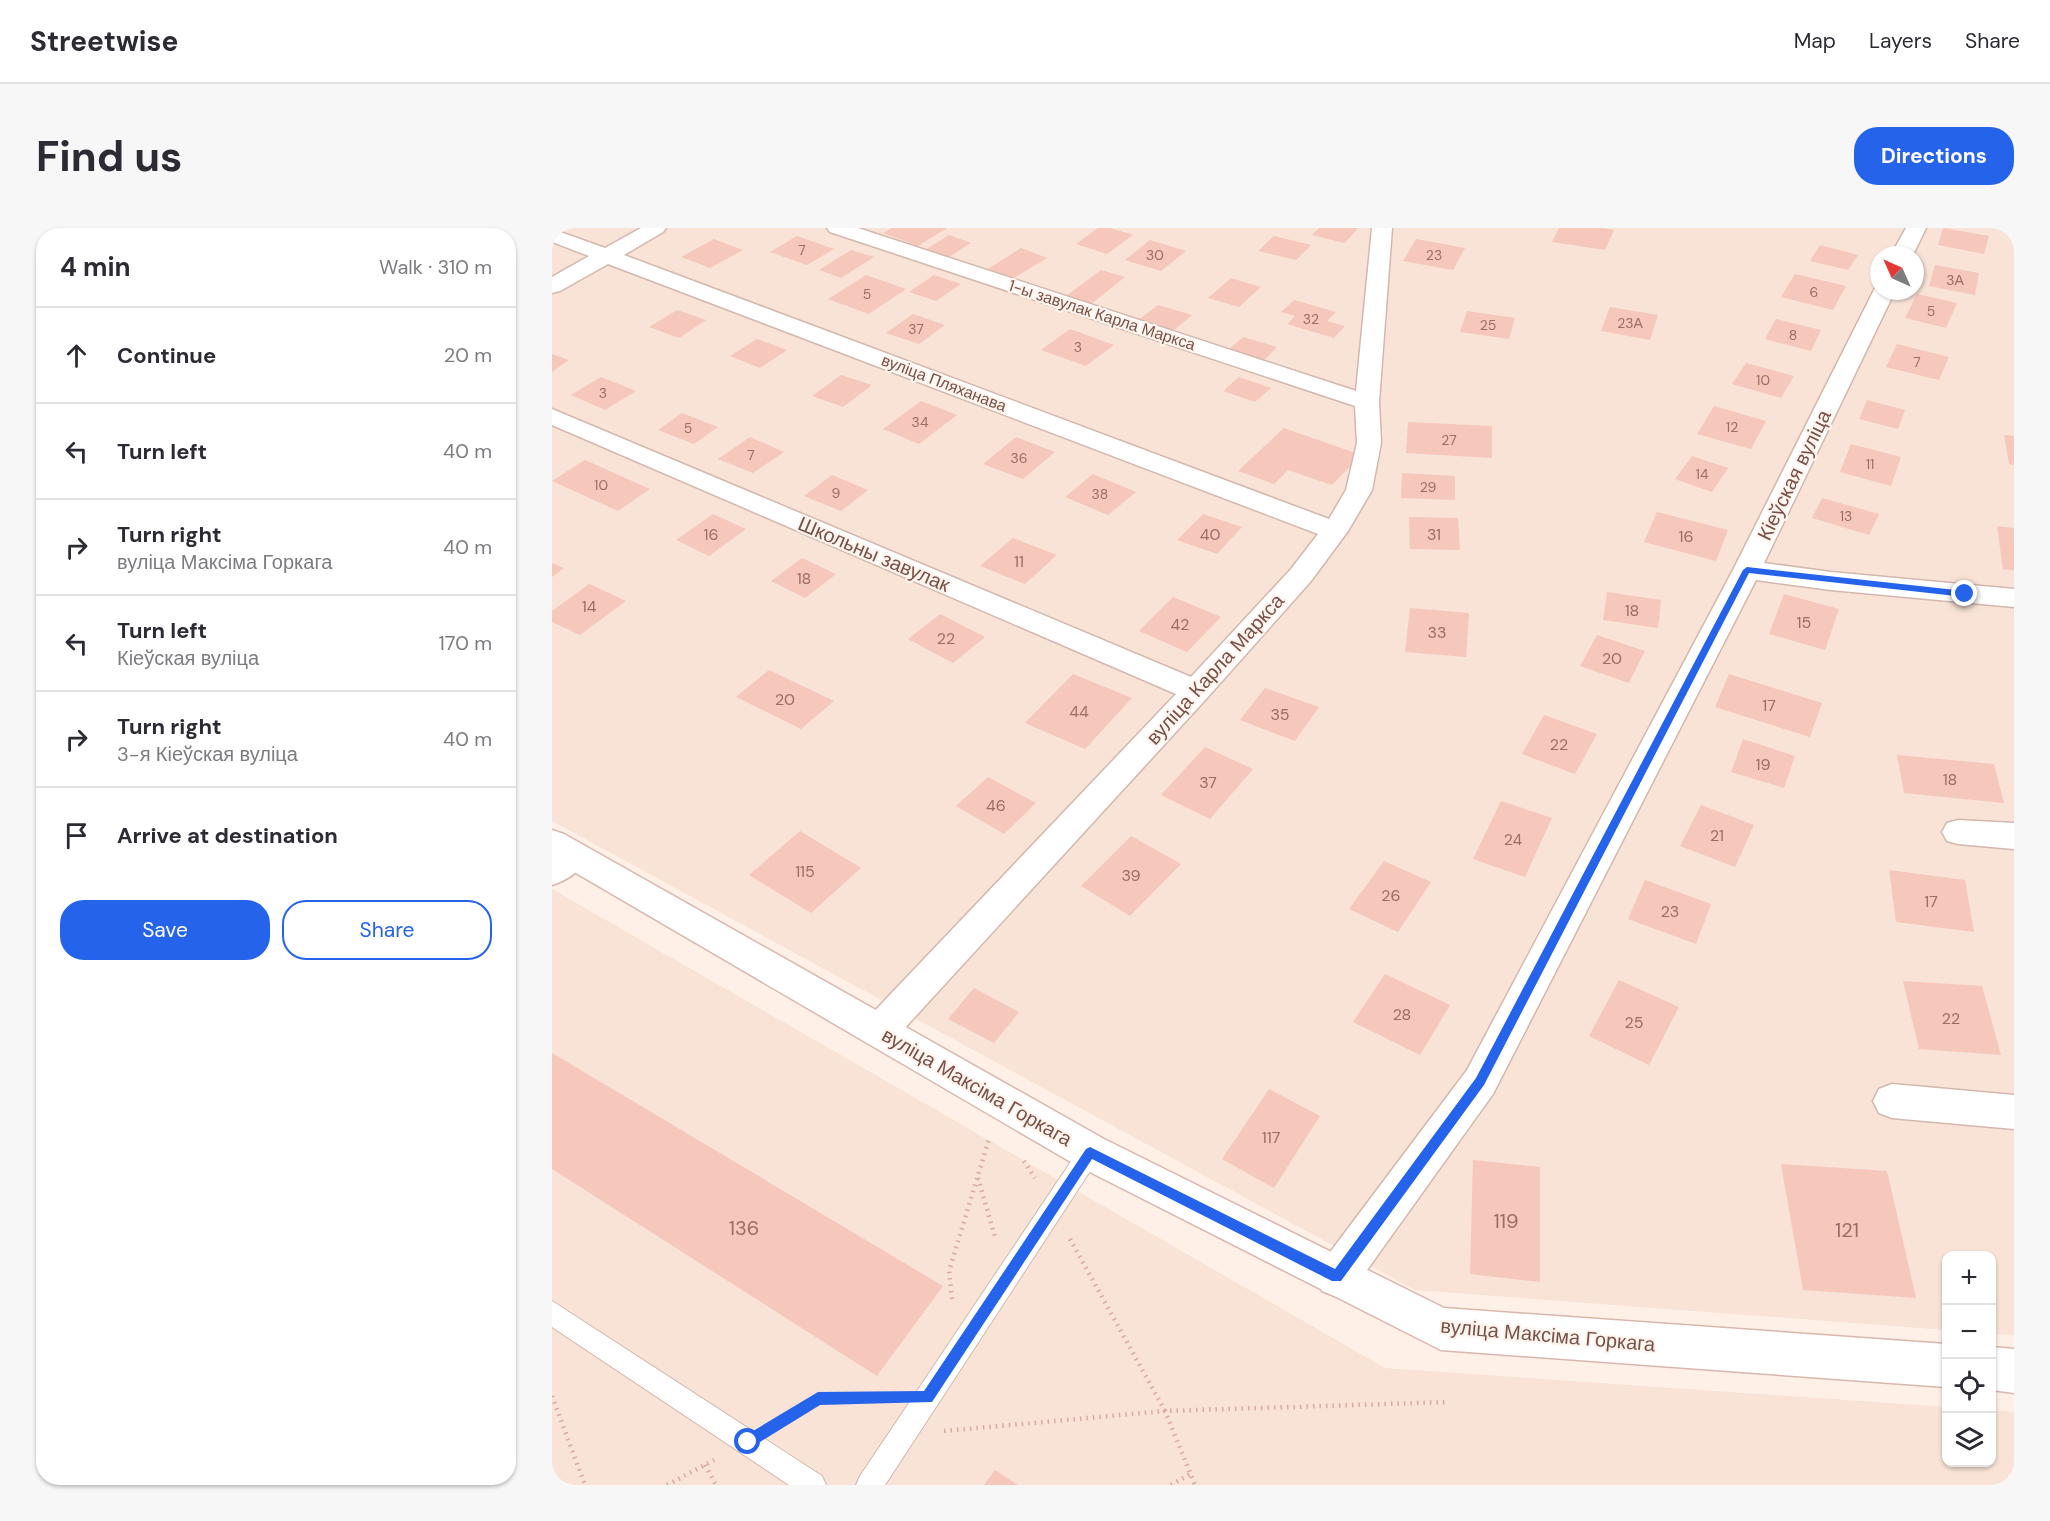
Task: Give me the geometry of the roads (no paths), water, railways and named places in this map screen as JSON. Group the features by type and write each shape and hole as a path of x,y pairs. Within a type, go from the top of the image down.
{"street":[{"path":"552,286 656,228"},
{"name":"1-ы завулак Карла Маркса","path":"837,228 1367,402"},
{"name":"вуліца Карла Маркса","path":"879,1031 1196,691 1301,575 1335,531 1359,490 1369,443 1367,402 1382,228"},
{"path":"1907,246 1916,228"},
{"name":"вуліца Пляханава","path":"552,235 1335,531"},
{"name":"Кіеўская вуліца","path":"1336,1277 1480,1082 1747,570 1880,300"},
{"name":"Школьны завулак","path":"552,416 1196,691"},
{"path":"1747,570 1831,581 2014,598"},
{"path":"1958,832 2014,836"},
{"name":"вуліца Максіма Горкага","path":"559,857 879,1031 1090,1152 1441,1329 1942,1366"},
{"path":"1892,1101 2014,1112"},
{"path":"1996,1369 2014,1371"}],"lane":[{"path":"869,1485 1090,1152"},
{"path":"552,1313 813,1485"}]}
